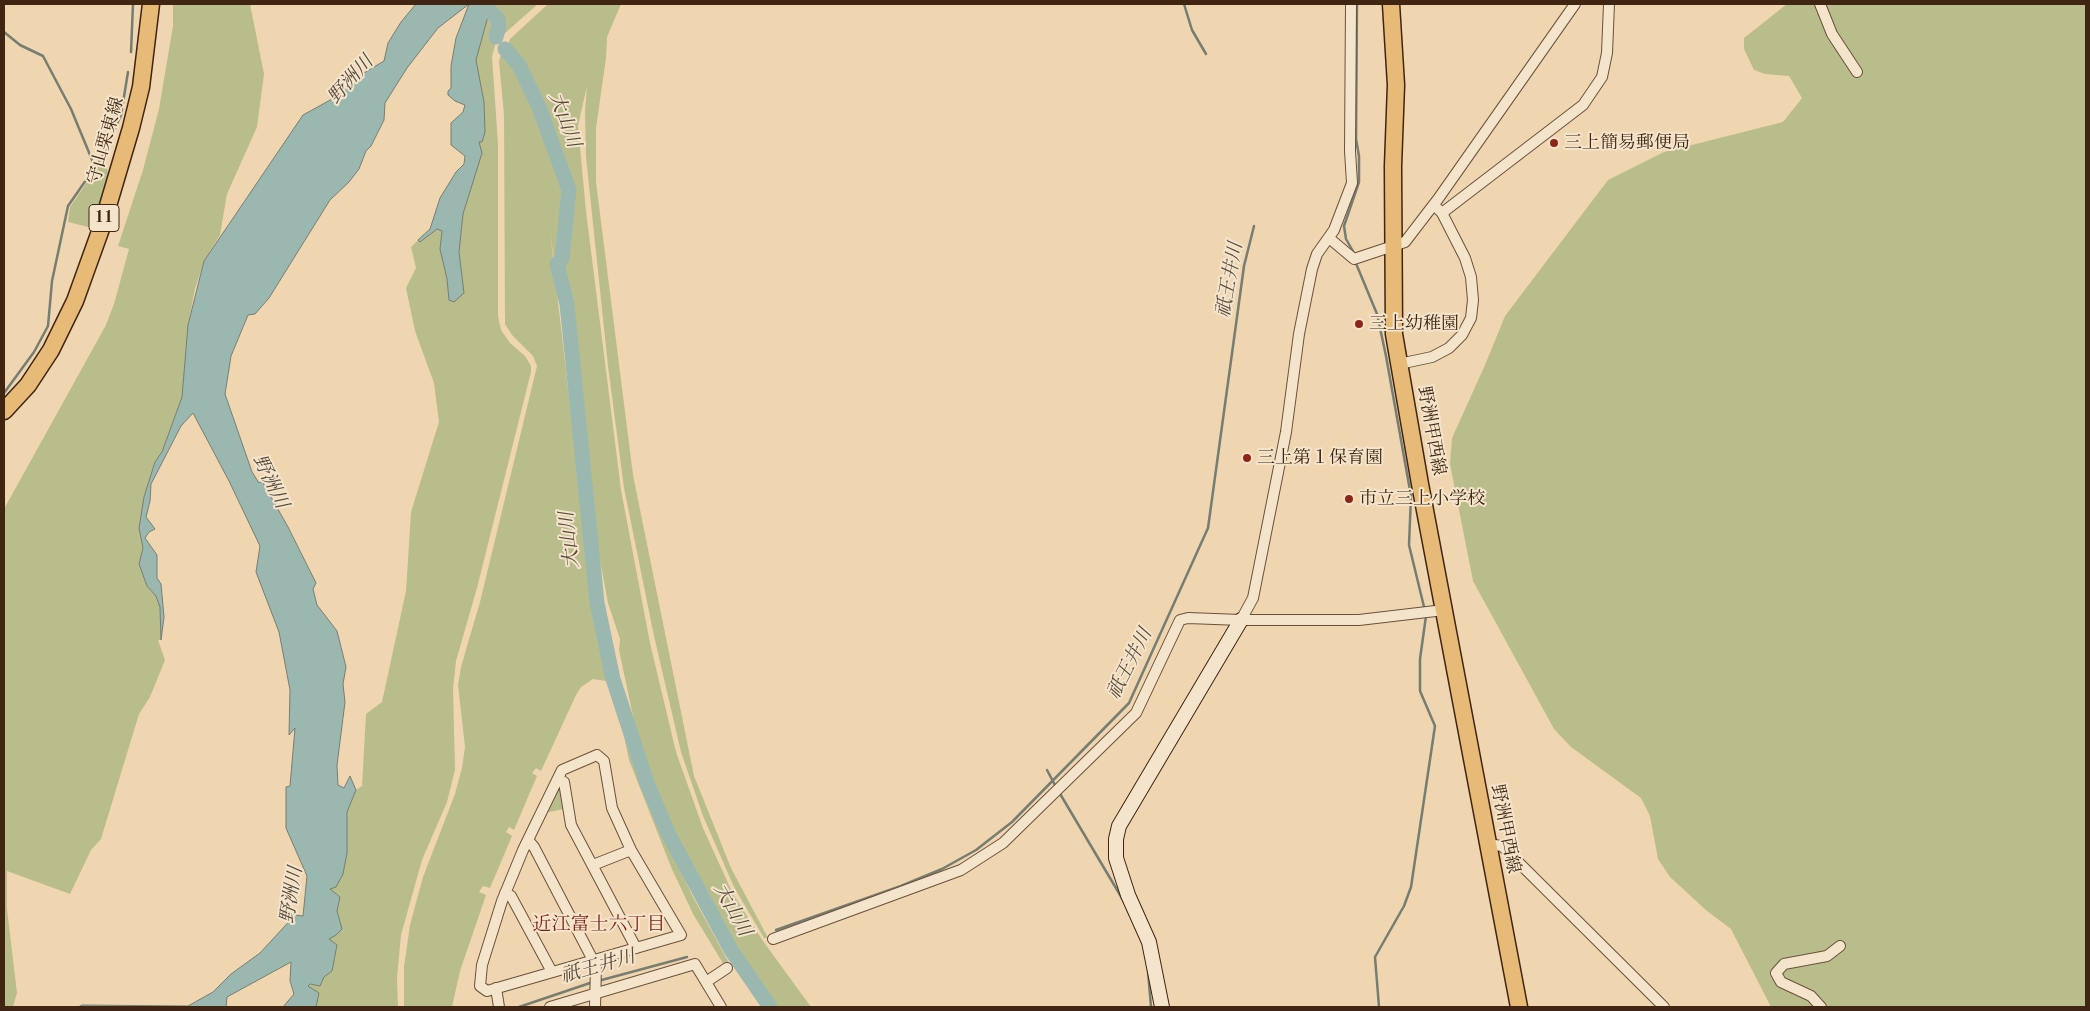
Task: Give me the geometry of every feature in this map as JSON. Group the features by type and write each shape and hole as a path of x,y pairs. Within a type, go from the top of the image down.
{"main road":[{"name":"守山栗東線","path":"4,411 28,385 52,350 75,302 102,226 131,128 141,86 151,4"},
{"name":"野洲甲西線","path":"1391,4 1396,85 1393,166 1394,334 1487,844 1519,1007"}],"street":[{"path":"1162,1007 1149,942 1128,895 1116,858 1116,839 1119,826 1241,620 1252,598 1286,432 1300,334 1312,270 1317,254 1334,230 1352,183 1350,151 1351,4"},
{"path":"1329,238 1354,259 1394,244 1405,242 1434,206 1575,4"},
{"path":"1442,213 1583,105 1602,77 1607,53 1609,4"},
{"path":"1820,4 1832,34 1857,72"},
{"path":"1398,364 1432,357 1450,348 1462,335 1471,318 1473,300 1471,277 1465,258 1442,213 1434,206"},
{"path":"773,939 961,870 1003,843 1136,712 1180,620 1188,618 1359,620 1444,610"},
{"path":"597,755 604,761 612,808 631,850 681,935 487,991 480,986 482,965 505,893 558,779 562,770 597,755"},
{"path":"558,779 564,782 571,825 636,948"},
{"path":"528,840 534,847 596,966 595,1007"},
{"path":"1487,844 1502,846 1664,1007"},
{"path":"593,865 631,850"},
{"path":"505,893 511,896 552,972"},
{"path":"1821,1007 1811,996 1781,982 1776,973 1784,964 1826,956 1840,946"},
{"path":"550,1007 695,964 720,1007"},
{"path":"706,982 726,968"},
{"path":"496,988 499,1007"}],"green space":[{"path":"173,4 250,4 264,74 257,127 227,194 220,235 204,261 195,289 188,325 182,397 162,452 155,462 144,497 139,528 143,548 139,564 147,586 156,596 160,607 161,640 158,640 165,660 150,697 139,714 101,839 91,850 70,894 7,871 7,909 17,993 13,1007 4,1007 4,509 106,325 114,304 129,249 118,246 143,170 159,109 173,26"},
{"path":"493,4 538,4 496,41 492,57 498,144 498,316 501,330 510,343 525,356 531,366 531,372 477,588 456,661 453,689 455,770 447,802 422,860 401,935 397,978 398,1007 316,1007 319,993 307,987 332,971 337,945 329,939 341,929 337,911 340,897 329,889 347,853 347,812 356,790 362,786 366,714 382,702 406,591 411,512 439,422 434,383 415,331 406,288 416,268 411,247 418,240 420,242 437,229 442,231 440,249 447,279 449,300 464,293 459,252 463,214 482,153 479,142 484,102 476,60 488,15 493,18 496,24 494,38 502,30 491,11"},
{"path":"548,4 621,4 607,37 606,58 596,128 596,182 633,475 694,776 731,868 768,938 764,938 734,887 703,816 681,752 654,636 624,488 608,366 586,157 585,111 587,86 578,126 586,211 621,490 650,643 676,752 703,828 733,894 763,941 811,1007 769,1007 750,985 715,930 683,866 651,786 637,735 619,650 620,639 608,603 596,539 580,451 550,231 580,494 634,754 656,819 692,895 729,963 724,965 693,914 671,867 629,760 614,688 606,681 593,679 581,687 576,695 541,771 536,768 532,773 537,776 514,830 509,827 506,832 512,836 490,888 483,886 479,892 486,895 460,971 452,1007 404,1007 404,967 410,925 423,877 455,794 462,768 465,747 458,685 461,667 480,602 537,366 533,356 512,335 505,324 504,115 499,61 502,51 506,62 512,64 519,55 509,43 510,39"},
{"path":"1787,4 2086,4 2086,1007 1771,1007 1731,929 1707,911 1670,877 1658,859 1650,816 1641,798 1571,747 1554,729 1473,581 1450,464 1452,438 1505,316 1608,180 1664,152 1783,122 1802,98 1789,76 1765,74 1754,70 1744,49 1744,38"},
{"path":"102,160 110,175 92,228 68,222 70,207"},
{"path":"561,781 564,809 544,813"}],"water":[{"path":"416,4 469,4 438,28 407,68 385,103 384,120 371,146 366,151 359,169 349,182 330,200 269,298 255,314 248,315 231,356 225,394 252,472 259,483 262,481 316,583 313,589 317,605 337,631 346,667 343,684 345,702 337,765 338,785 344,788 350,776 356,790 347,812 347,853 343,874 336,887 330,889 340,897 337,911 342,929 329,939 337,945 332,971 324,977 320,986 310,984 308,986 319,993 316,1007 283,1007 294,994 290,981 291,962 227,997 226,1007 78,1007 82,1005 188,1006 213,992 231,974 260,953 295,915 303,916 307,876 286,828 286,787 290,786 295,728 289,735 290,690 279,632 256,572 260,546 229,481 193,413 181,426 151,484 150,501 146,517 155,529 149,532 145,538 157,555 157,578 161,584 164,617 161,640 160,607 156,596 147,586 139,564 143,548 139,528 144,497 155,462 162,452 182,397 188,325 204,261 303,115 332,99 359,76 384,61 388,43 401,22"},
{"path":"469,4 493,4 491,11 502,30 497,32 493,18 488,16 476,60 484,102 485,132 482,142 479,142 482,153 463,214 459,252 464,293 454,302 449,300 447,279 440,249 442,231 437,229 420,242 418,240 430,229 440,198 456,172 464,164 465,156 451,145 451,123 463,112 465,105 455,101 448,95 448,91 451,88 451,66 456,38"}],"waterway":[{"path":"131,52 133,4"},
{"name":"大山川","path":"483,4 498,19 499,26 496,37"},
{"name":"祇王井川","path":"1184,4 1192,30 1206,54"},
{"path":"1354,253 1346,239 1344,226 1359,182 1359,156 1356,139 1357,4"},
{"path":"4,32 20,45 43,56 71,109 95,167"},
{"name":"大山川","path":"505,49 519,65 539,107 569,190 562,259 557,264 567,304 597,603 613,679 647,783 668,833 731,950 770,1007"},
{"path":"4,393 34,352 48,326 52,281 68,206 102,157 121,115 128,72"},
{"name":"祇王井川","path":"776,930 901,886 942,869 976,850 1012,822 1129,703 1208,528 1244,266 1254,226"},
{"path":"1355,261 1377,314 1386,356 1411,496 1409,545 1425,611"},
{"path":"1379,1007 1375,957 1404,906 1411,887 1435,726 1420,691 1420,659 1426,616"},
{"name":"祇王井川","path":"1047,770 1056,787"},
{"path":"1059,792 1126,905"},
{"name":"祇王井川","path":"598,981 687,957"},
{"path":"1148,971 1151,1007"},
{"name":"祇王井川","path":"519,1007 593,982"}],"place":[{"name":"三上簡易郵便局","path":"1554,143"},
{"name":"三上幼稚園","path":"1359,324"},
{"name":"三上第１保育園","path":"1247,458"},
{"name":"市立三上小学校","path":"1349,499"}],"district":[{"name":"近江富士六丁目","path":"599,925"}],"water label":[{"name":"野洲川","path":"351,80"},
{"name":"野洲川","path":"270,482"},
{"name":"野洲川","path":"292,895"}]}
